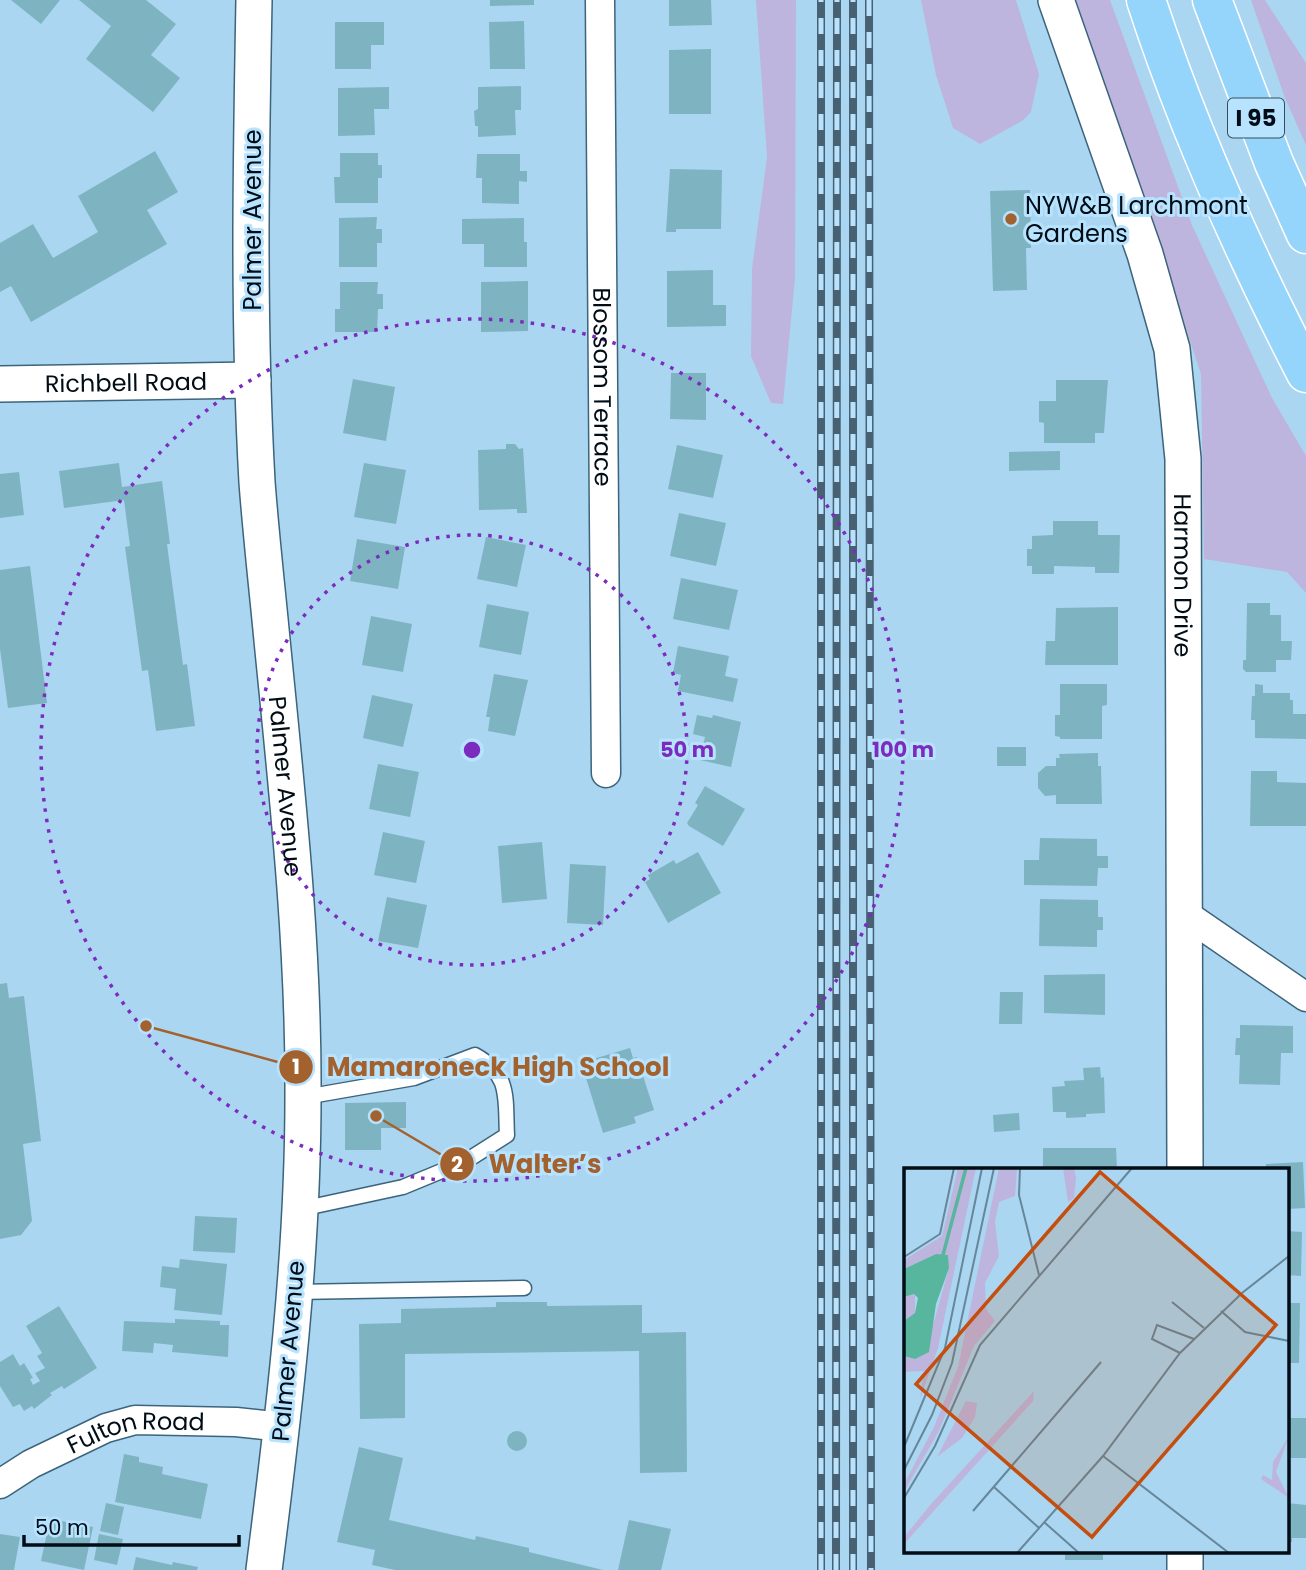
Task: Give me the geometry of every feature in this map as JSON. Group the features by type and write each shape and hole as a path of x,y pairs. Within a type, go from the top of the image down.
{"highway":[{"name":"I 95","path":"1146,0 1192,125 1232,222 1306,373"},
{"name":"I 95","path":"1212,0 1269,151 1306,234"}],"street":[{"name":"Palmer Avenue","path":"254,0 249,237 253,380 258,486 285,767 299,959 303,1097 295,1292 264,1570"},
{"name":"Blossom Terrace","path":"600,0 606,773"},
{"name":"Harmon Drive","path":"1056,0 1145,254 1172,349 1179,399 1183,459 1185,1168"},
{"name":"Richbell Road","path":"0,384 253,380"},
{"path":"1185,914 1306,998"},
{"name":"Fulton Road","path":"0,1484 44,1458 106,1429 135,1420 236,1422 282,1427"},
{"path":"1185,1552 1185,1570"}],"lane":[{"path":"299,1209 403,1187 466,1161 507,1135 504,1083 492,1064 475,1055 414,1078 303,1097"},
{"path":"295,1292 524,1287"}],"shaded area":[{"path":"756,0 796,0 795,278 783,404 771,403 751,356 752,269 767,157"},
{"path":"921,0 1016,0 1039,74 1031,112 1022,121 980,144 953,128 936,75"},
{"path":"1076,0 1110,0 1192,225 1272,398 1306,456 1306,593 1287,572 1204,559 1201,374"},
{"path":"1251,0 1265,0 1306,63 1306,145 1285,98"}],"building":[{"path":"11,0 60,0 41,24"},
{"path":"79,0 146,0 176,24 151,55 180,78 153,112 86,59 111,26"},
{"path":"490,0 534,0 534,5 490,6"},
{"path":"669,0 711,0 712,25 669,26"},
{"path":"524,21 525,69 490,69 489,22"},
{"path":"335,22 384,22 384,45 371,45 371,69 335,69"},
{"path":"711,49 711,114 669,114 669,50"},
{"path":"521,86 521,110 515,110 516,135 478,137 474,111 478,109 478,87"},
{"path":"389,87 389,109 374,109 375,135 338,136 338,88"},
{"path":"155,151 178,192 147,210 167,244 31,322 11,286 0,292 0,243 33,224 53,258 98,232 78,196"},
{"path":"340,153 378,153 382,178 378,178 378,203 335,203 334,177 340,177"},
{"path":"477,154 520,154 520,171 527,171 527,182 519,181 519,204 482,203 482,178 476,178"},
{"path":"670,169 722,170 721,229 676,229 676,232 666,232"},
{"name":"NYW&B Larchmont Gardens","path":"1030,190 1031,248 1026,248 1027,290 993,291 990,191"},
{"path":"377,217 376,229 382,229 382,243 377,243 377,267 339,267 339,218"},
{"path":"524,218 527,267 484,267 484,244 462,244 462,219"},
{"path":"713,270 713,305 726,305 726,326 667,327 667,271"},
{"path":"528,281 528,331 481,332 481,282"},
{"path":"340,282 378,282 377,294 383,294 383,309 378,309 377,332 335,332 335,309 340,309"},
{"path":"671,373 706,373 706,420 670,419"},
{"path":"353,379 395,387 386,441 343,433"},
{"path":"1056,380 1108,380 1104,433 1095,433 1095,443 1044,443 1044,423 1039,422 1039,401 1056,401"},
{"path":"506,444 523,448 527,513 517,513 517,509 479,510 478,450 506,449"},
{"path":"677,445 723,455 713,498 668,489"},
{"path":"1060,451 1060,470 1009,471 1009,452"},
{"path":"119,463 122,487 162,481 170,544 167,544 183,665 187,664 195,726 156,731 148,670 142,671 125,547 130,546 124,500 64,508 59,471"},
{"path":"364,463 406,470 396,524 354,517"},
{"path":"19,472 24,515 0,518 0,474"},
{"path":"679,513 726,523 716,566 670,556"},
{"path":"1053,521 1098,521 1098,535 1120,535 1119,573 1095,573 1095,567 1054,566 1054,574 1032,574 1032,566 1027,566 1027,549 1032,549 1032,536 1053,535"},
{"path":"486,537 526,545 517,587 477,579"},
{"path":"357,539 405,547 398,589 350,581"},
{"path":"30,566 47,703 8,708 0,649 0,570"},
{"path":"681,578 738,590 729,630 673,619"},
{"path":"1247,603 1270,603 1270,615 1281,615 1281,641 1292,641 1291,660 1276,660 1276,672 1246,672 1243,669 1243,660 1246,660"},
{"path":"487,604 529,612 521,655 479,647"},
{"path":"1118,607 1118,665 1045,665 1046,641 1055,641 1056,608"},
{"path":"371,616 412,624 403,672 362,665"},
{"path":"678,646 729,656 725,676 738,679 733,702 678,691 681,675 673,673"},
{"path":"494,674 528,680 515,736 488,731 490,717 486,717"},
{"path":"1060,684 1107,684 1107,705 1102,706 1102,739 1060,739 1055,736 1055,715 1060,715"},
{"path":"1255,684 1263,685 1263,693 1290,693 1293,714 1306,714 1306,739 1255,738 1255,720 1251,720"},
{"path":"372,695 413,704 403,747 363,738"},
{"path":"697,715 712,718 713,715 741,722 731,767 700,760 705,737 693,734"},
{"path":"997,747 1026,747 1026,766 997,766"},
{"path":"1098,753 1102,804 1056,804 1056,795 1045,796 1038,788 1038,773 1046,766 1056,766 1059,754"},
{"path":"378,764 419,772 410,817 369,809"},
{"path":"1251,771 1277,771 1277,782 1306,783 1306,826 1250,826"},
{"path":"705,786 745,809 723,846 687,823"},
{"path":"383,832 425,841 416,883 374,875"},
{"path":"1040,838 1097,839 1097,856 1108,856 1108,868 1098,868 1097,886 1024,885 1024,860 1039,860"},
{"path":"542,842 547,899 502,903 498,846"},
{"path":"698,852 721,893 668,923 645,882 650,879 648,875 674,860 676,864"},
{"path":"570,864 606,866 603,925 567,923"},
{"path":"387,897 427,905 418,948 378,941"},
{"path":"1040,899 1098,900 1098,917 1103,917 1103,930 1097,930 1097,947 1039,946"},
{"path":"1105,974 1105,1015 1044,1013 1044,975"},
{"path":"7,983 9,998 24,996 41,1141 23,1144 32,1221 21,1235 0,1239 0,984"},
{"path":"1000,992 1023,992 1022,1024 999,1024"},
{"path":"1240,1025 1293,1026 1293,1053 1281,1053 1280,1085 1239,1084 1240,1055 1235,1055 1236,1038 1240,1038"},
{"path":"630,1048 633,1058 637,1057 654,1110 634,1117 636,1123 603,1133 586,1078 594,1072 590,1060"},
{"path":"1100,1067 1101,1078 1104,1077 1105,1113 1066,1118 1066,1112 1053,1112 1052,1087 1065,1086 1064,1081 1084,1080 1083,1068"},
{"path":"406,1102 406,1128 381,1128 381,1150 345,1150 345,1103"},
{"path":"1019,1113 1020,1130 994,1132 993,1115"},
{"path":"1043,1148 1116,1148 1117,1168 1043,1168"},
{"path":"1303,1162 1305,1208 1288,1209 1288,1168 1266,1168 1266,1164"},
{"path":"195,1216 237,1218 235,1253 193,1251"},
{"path":"1288,1231 1302,1232 1301,1276 1288,1275"},
{"path":"180,1259 227,1264 222,1315 174,1310 176,1289 160,1287 162,1266 179,1268"},
{"path":"496,1302 547,1302 547,1306 642,1305 642,1333 686,1332 687,1472 640,1473 639,1351 405,1354 405,1418 360,1419 359,1324 401,1323 401,1309 496,1307"},
{"path":"1288,1303 1300,1303 1299,1363 1288,1363"},
{"path":"59,1306 97,1368 64,1389 62,1386 50,1393 52,1395 34,1409 32,1406 24,1411 20,1404 13,1407 0,1386 0,1362 13,1354 20,1366 24,1363 33,1378 30,1379 33,1385 40,1381 35,1373 45,1368 37,1356 42,1353 26,1326"},
{"path":"175,1319 220,1321 220,1325 229,1325 228,1357 172,1352 173,1345 154,1343 153,1353 122,1351 124,1321 175,1323"},
{"path":"1288,1418 1306,1418 1306,1458 1288,1458"},
{"path":"517,1431 524,1434 527,1441 524,1448 517,1451 510,1448 507,1441 510,1434"},
{"path":"359,1447 403,1458 389,1520 475,1540 476,1536 529,1548 529,1552 603,1570 395,1570 372,1565 375,1550 337,1542"},
{"path":"124,1454 139,1457 139,1462 163,1467 162,1474 208,1484 201,1519 115,1502"},
{"path":"106,1503 124,1507 118,1535 100,1531"},
{"path":"1288,1503 1306,1505 1306,1538 1292,1538 1292,1542 1288,1542"},
{"path":"50,1519 93,1527 84,1570 41,1561"},
{"path":"629,1520 671,1529 661,1570 618,1570"},
{"path":"0,1534 20,1537 14,1570 0,1570"},
{"path":"99,1534 123,1539 117,1565 94,1560"},
{"path":"1065,1552 1103,1552 1103,1560 1065,1560"},
{"path":"136,1557 172,1565 173,1562 198,1567 197,1570 133,1570"}],"railway":[{"path":"821,0 821,1570"},
{"path":"836,1570 837,0"},
{"path":"853,0 853,1570"},
{"path":"869,0 871,1570"}],"place":[{"name":"NYW&B Larchmont Gardens","path":"1011,219"},
{"name":"Mamaroneck High School","path":"146,1026"},
{"name":"Walter’s","path":"376,1116"}]}
